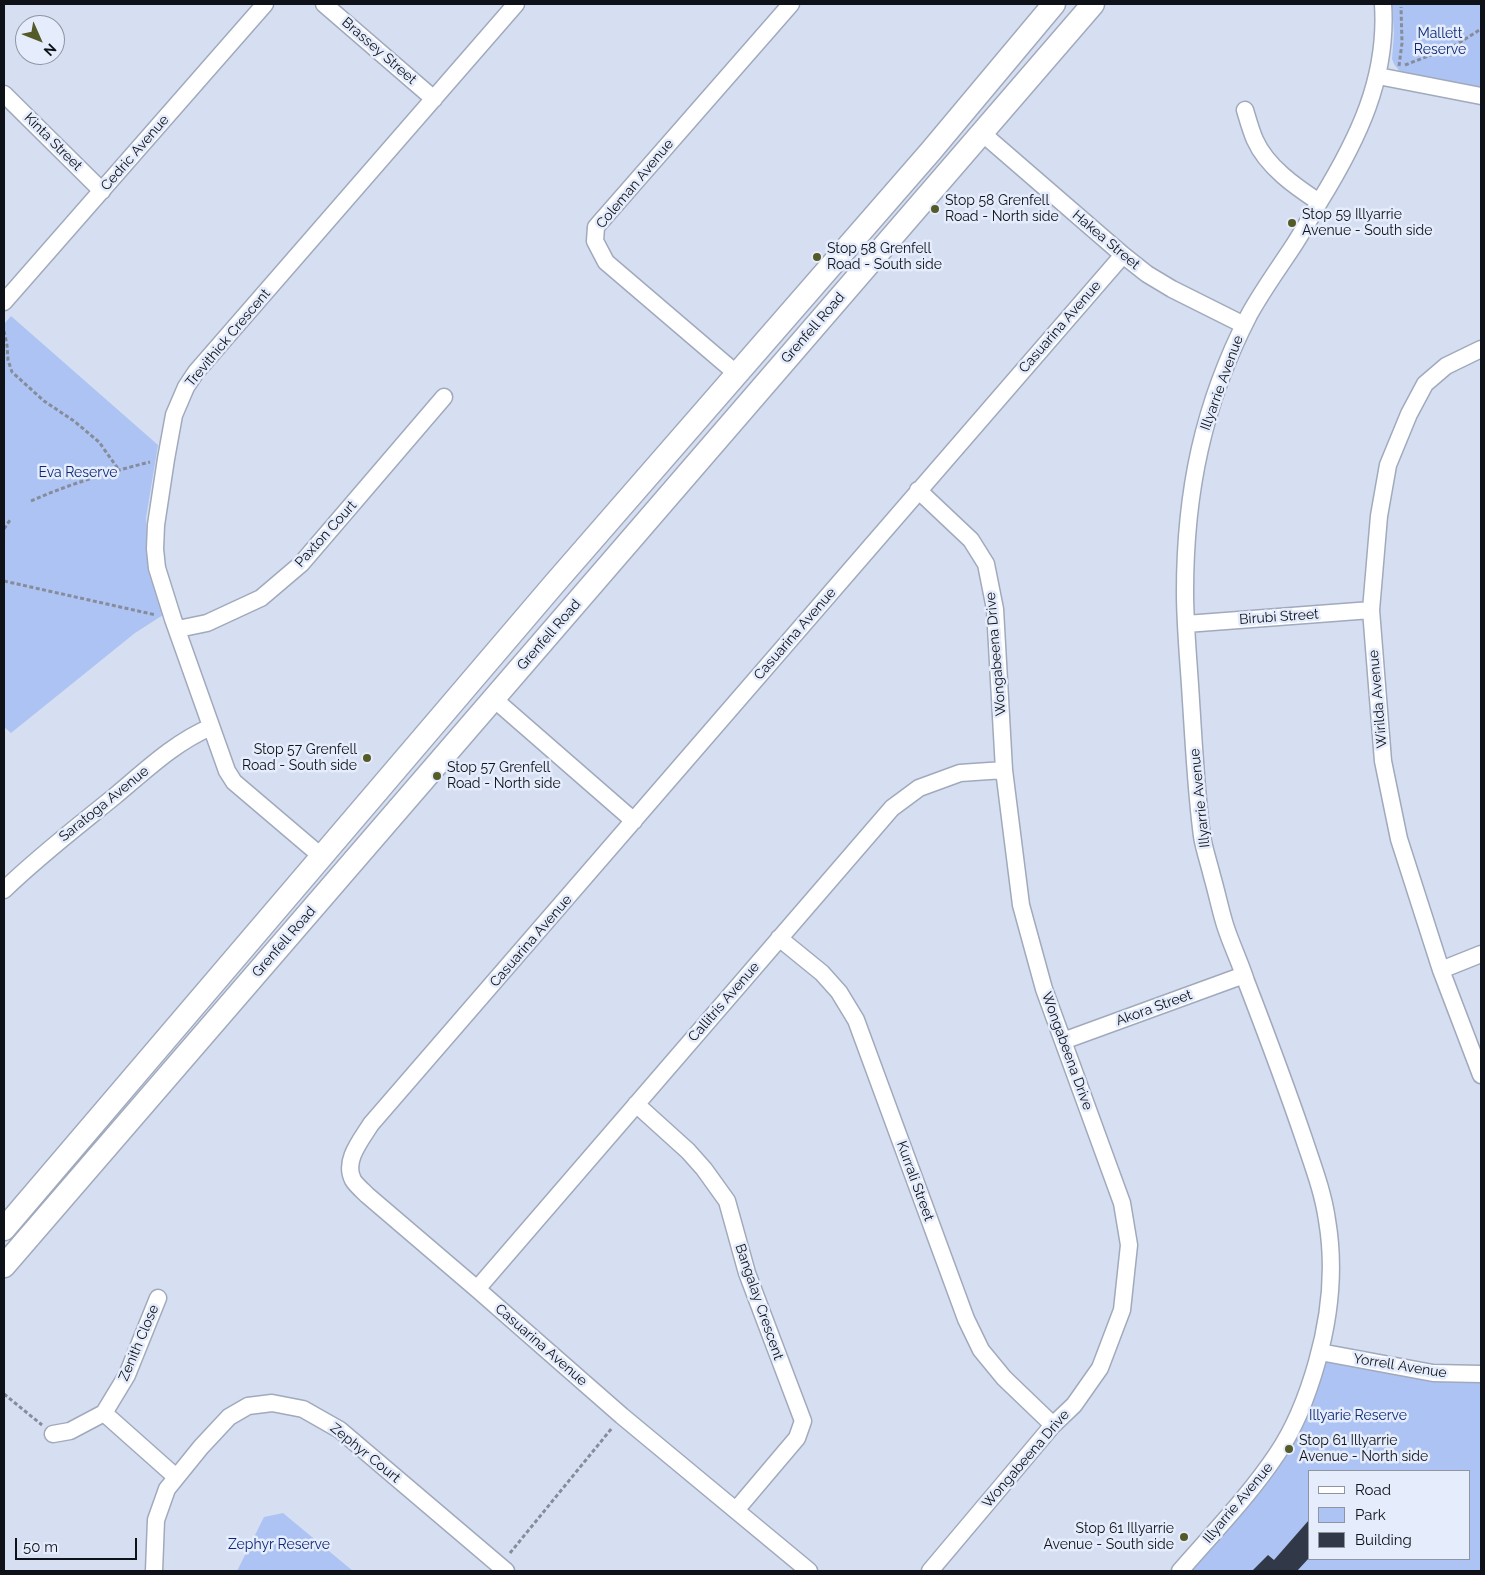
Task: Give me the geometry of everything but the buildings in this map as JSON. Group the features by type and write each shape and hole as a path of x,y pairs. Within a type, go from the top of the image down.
{"main road":[{"name":"Grenfell Road","path":"4,1229 321,856 930,151 1054,4"},
{"name":"Grenfell Road","path":"4,1266 1093,4"},
{"path":"737,374 758,392"},
{"path":"472,680 494,699"},
{"path":"321,856 342,874"}],"street":[{"name":"Cedric Avenue","path":"4,302 265,4"},
{"name":"Brassey Street","path":"324,4 434,99"},
{"name":"Trevithick Crescent","path":"321,856 234,782 227,771 157,568 156,525 174,415 196,372 516,4"},
{"name":"Coleman Avenue","path":"737,374 606,262 595,241 596,227 791,4"},
{"name":"Illyarrie Avenue","path":"1180,1571 1261,1476 1294,1424 1311,1386 1320,1352 1328,1313 1331,1277 1327,1219 1318,1181 1226,928 1203,840 1196,783 1185,592 1192,481 1210,407 1244,325 1270,279 1336,176 1354,142 1378,76 1383,50 1383,4"},
{"path":"1378,76 1397,73 1481,96"},
{"name":"Kinta Street","path":"4,94 102,191"},
{"path":"1245,110 1255,141 1270,162 1299,189 1320,202"},
{"name":"Hakea Street","path":"982,133 1147,274 1172,290 1244,325"},
{"name":"Casuarina Avenue","path":"809,1571 622,1416 367,1195 353,1180 350,1161 371,1124 1123,255"},
{"name":"Wirilda Avenue","path":"1481,349 1446,366 1425,384 1405,423 1388,465 1378,516 1371,610 1383,761 1398,839 1441,970 1481,1075"},
{"name":"Paxton Court","path":"176,624 207,623 261,598 301,564 444,397"},
{"name":"Wongabeena Drive","path":"918,490 971,540 986,564 995,609 1004,770 1021,905 1044,990 1122,1203 1129,1245 1122,1310 1100,1368 1074,1405 1053,1425 930,1571"},
{"name":"Birubi Street","path":"1186,624 1371,610"},
{"path":"494,699 634,821"},
{"name":"Saratoga Avenue","path":"4,890 27,868 141,772 196,733 211,727"},
{"name":"Callitris Avenue","path":"477,1289 892,808 919,788 960,773 1004,770"},
{"name":"Kurrali Street","path":"779,938 840,992 856,1020 966,1319 981,1350 1004,1378 1053,1425"},
{"path":"1441,970 1481,954"},
{"name":"Akora Street","path":"1063,1041 1244,975"},
{"name":"Bangalay Crescent","path":"636,1104 688,1151 704,1169 726,1201 747,1273 803,1421 797,1438 736,1510"},
{"name":"Zenith Close","path":"104,1413 127,1375 158,1298"},
{"name":"Yorrell Avenue","path":"1320,1352 1433,1374 1481,1374"},
{"name":"Zephyr Court","path":"154,1571 156,1520 167,1488 229,1417 248,1406 272,1403 303,1410 340,1430 503,1568"},
{"path":"53,1434 70,1431 104,1413 176,1477"}],"path":[{"path":"1397,73 1402,43 1400,4"},
{"path":"1397,73 1404,66 1454,46 1481,29"},
{"path":"4,331 8,360 12,372 44,401 74,421 99,442 119,470"},
{"path":"31,501 55,490 119,470 166,459"},
{"path":"4,529 10,520"},
{"path":"4,582 176,624"},
{"path":"4,1394 53,1434"},
{"path":"503,1568 622,1416"}],"green space":[{"name":"Mallett Reserve","path":"1392,4 1481,4 1481,88 1401,73 1392,59 1394,34"},
{"name":"Eva Reserve","path":"11,316 158,445 146,518 149,569 163,615 135,633 11,733 4,727 4,324"},
{"name":"Illyarie Reserve","path":"1320,1352 1481,1374 1481,1571 1180,1571 1261,1476"},
{"name":"Zephyr Reserve","path":"283,1513 353,1571 237,1571 264,1517"}],"place":[{"name":"Stop 58 Grenfell Road - North side","path":"935,209"},
{"name":"Stop 59 Illyarrie Avenue - South side","path":"1292,223"},
{"name":"Stop 58 Grenfell Road - South side","path":"817,257"},
{"name":"Stop 57 Grenfell Road - South side","path":"367,758"},
{"name":"Stop 57 Grenfell Road - North side","path":"437,776"},
{"name":"Stop 61 Illyarrie Avenue - North side","path":"1289,1449"},
{"name":"Stop 61 Illyarrie Avenue - South side","path":"1184,1537"}]}
